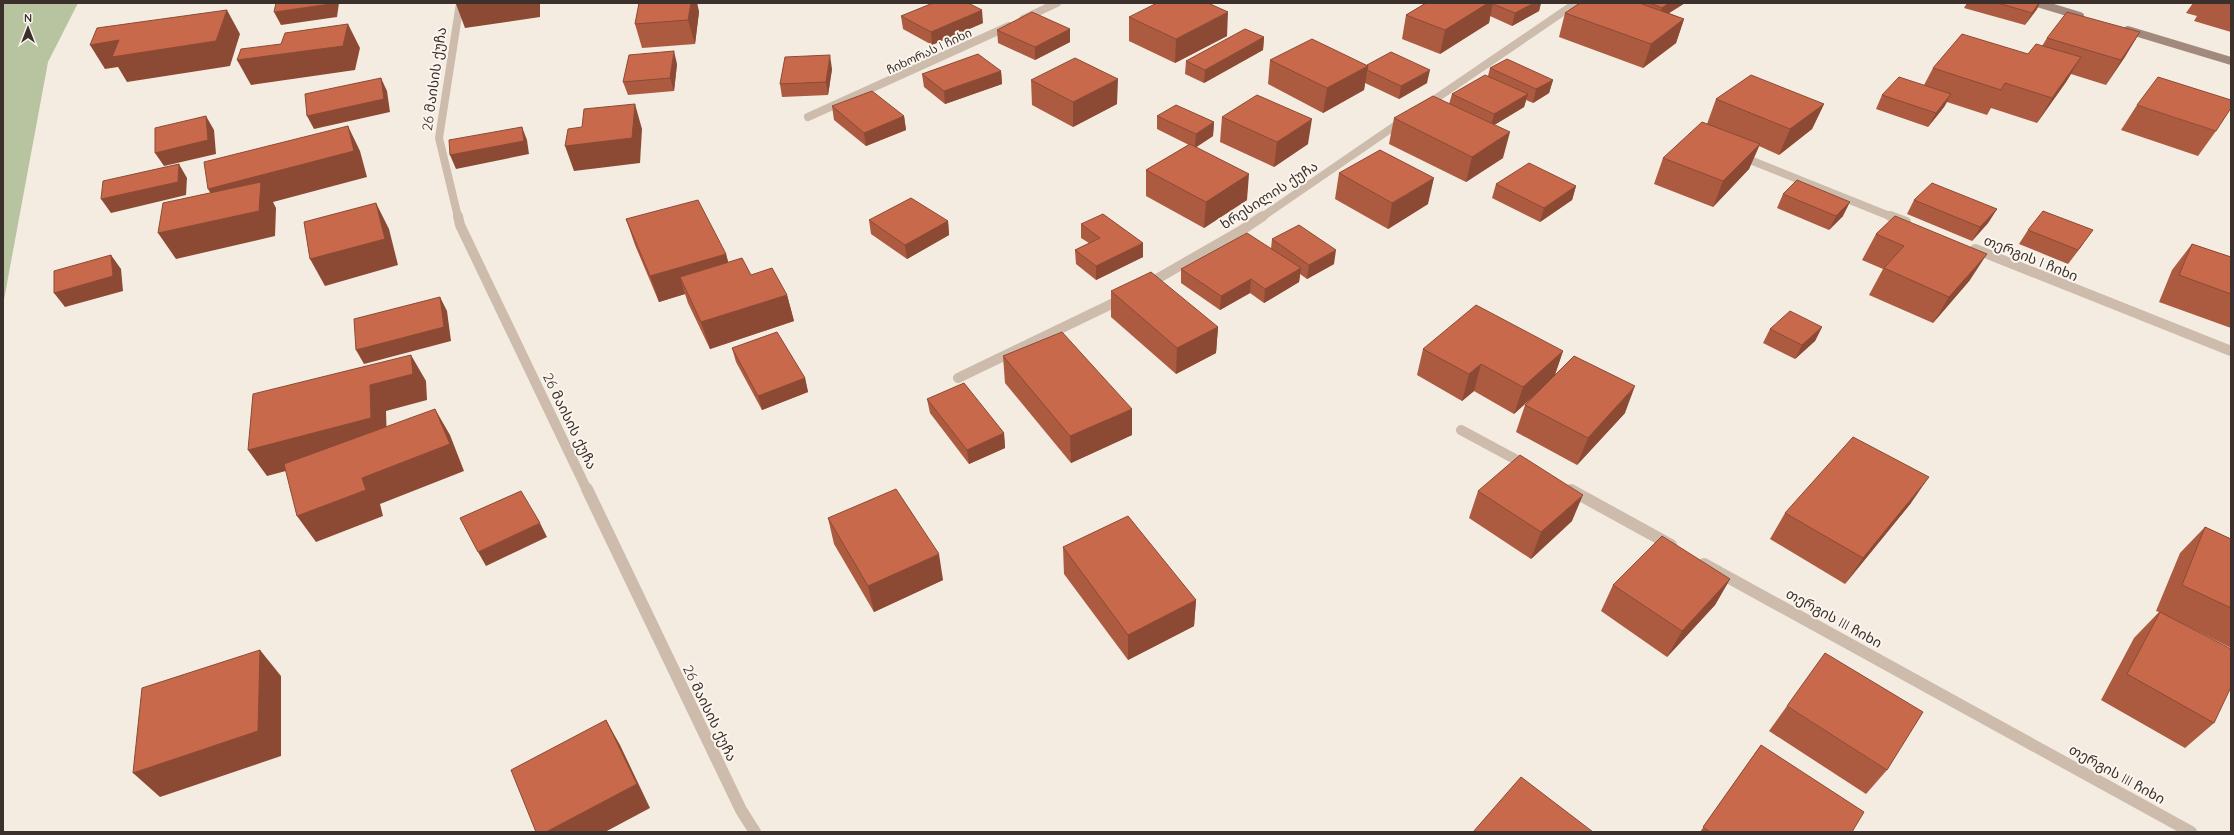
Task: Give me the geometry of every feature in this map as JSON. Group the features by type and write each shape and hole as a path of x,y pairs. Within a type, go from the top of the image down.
{"street":[{"name":"26 მაისის ქუჩა","path":"460,3 439,138 460,225 741,810 755,832"},
{"name":"ჩიხორას I ჩიხი","path":"808,117 947,56 1057,3"},
{"name":"ხრესილის ქუჩა","path":"958,378 1136,291 1242,230 1576,3"},
{"path":"2037,3 2089,19"},
{"path":"2119,28 2231,61"},
{"path":"1733,153 1912,224"},
{"name":"თერგის I ჩიხი","path":"1964,245 2231,351"},
{"path":"1461,430 1538,472"},
{"name":"თერგის III ჩიხი","path":"1559,483 2191,832"}],"green space":[{"path":"3,3 78,3 48,62 3,305"}],"building":[{"path":"276,3 331,3 331,4 274,12"},
{"path":"639,3 691,3 688,20 635,24"},
{"path":"933,3 968,3 982,10 931,32 901,16"},
{"path":"1157,3 1208,3 1228,12 1176,39 1129,17"},
{"path":"1426,3 1488,3 1445,30 1406,15"},
{"path":"1493,3 1534,3 1515,13"},
{"path":"1580,3 1639,3 1684,19 1651,44 1565,13"},
{"path":"1650,3 1669,3 1662,8"},
{"path":"1998,3 2039,3 2032,13"},
{"path":"227,10 216,41 112,57 119,40 90,45 97,28"},
{"path":"1032,12 1070,29 1035,47 997,30"},
{"path":"2067,12 2140,32 2121,60 2047,38"},
{"path":"348,24 343,46 237,60 241,49 281,44 285,33"},
{"path":"1245,29 1264,37 1205,70 1186,61"},
{"path":"1962,34 2028,54 2036,44 2081,57 2052,98 2005,83 2001,90 1933,68"},
{"path":"1312,39 1368,66 1327,88 1270,60"},
{"path":"674,51 670,78 623,82 629,55"},
{"path":"1391,52 1430,70 1401,86 1367,70 1367,65"},
{"path":"978,54 1001,71 944,91 922,74"},
{"path":"830,55 826,82 780,84 785,57"},
{"path":"1075,58 1118,79 1073,102 1031,80"},
{"path":"1507,59 1553,80 1536,89 1490,68"},
{"path":"1485,75 1528,94 1494,114 1452,94"},
{"path":"1751,75 1824,104 1790,129 1716,99"},
{"path":"1899,77 1951,94 1936,113 1882,95"},
{"path":"2158,77 2231,100 2231,108 2216,131 2137,105"},
{"path":"381,78 384,99 307,116 305,94"},
{"path":"872,91 904,116 864,133 832,106"},
{"path":"1257,95 1312,119 1277,142 1222,117"},
{"path":"1433,96 1510,132 1472,157 1394,118"},
{"path":"635,104 632,138 565,146 568,129 582,127 584,109"},
{"path":"1176,105 1214,122 1196,134 1157,116"},
{"path":"206,116 208,140 155,153 155,128"},
{"path":"1702,122 1760,144 1723,181 1663,158"},
{"path":"348,126 354,151 208,189 204,162"},
{"path":"522,127 524,141 450,155 449,140"},
{"path":"1190,144 1249,174 1206,202 1146,170"},
{"path":"1380,150 1434,178 1392,203 1339,173"},
{"path":"1529,163 1576,186 1544,208 1496,184"},
{"path":"179,164 178,182 101,199 103,181"},
{"path":"1797,180 1850,202 1836,216 1783,194"},
{"path":"261,182 259,211 158,233 163,203"},
{"path":"1932,183 1997,209 1980,227 1914,200"},
{"path":"911,198 948,221 905,245 869,220"},
{"path":"698,200 726,254 650,276 626,219"},
{"path":"376,203 385,239 310,259 304,222"},
{"path":"2043,211 2093,230 2078,250 2028,230"},
{"path":"1103,214 1143,243 1096,266 1075,250 1100,238 1081,224"},
{"path":"1895,216 1987,254 1949,297 1884,268 1904,246 1876,234"},
{"path":"1299,225 1336,250 1309,265 1272,239"},
{"path":"1247,233 1301,268 1265,289 1251,279 1221,296 1181,269"},
{"path":"2192,244 2231,257 2231,294 2179,275"},
{"path":"111,255 113,276 54,293 54,271"},
{"path":"742,258 751,275 772,268 787,295 701,322 680,277"},
{"path":"1151,272 1218,327 1177,348 1111,291"},
{"path":"440,297 444,327 356,350 354,319"},
{"path":"1476,305 1563,351 1523,387 1481,364 1469,374 1423,349"},
{"path":"1790,311 1822,327 1802,345 1770,329"},
{"path":"777,332 805,378 758,396 732,348"},
{"path":"1062,332 1132,409 1070,436 1003,356"},
{"path":"411,355 413,374 370,385 371,418 248,450 253,394"},
{"path":"1574,356 1635,386 1588,438 1525,405"},
{"path":"964,383 1004,433 967,450 927,399"},
{"path":"435,409 450,444 362,478 366,490 297,516 284,464"},
{"path":"1853,437 1929,477 1863,558 1785,513"},
{"path":"1520,455 1583,495 1541,532 1478,491"},
{"path":"896,489 939,554 868,586 828,518"},
{"path":"521,491 540,523 478,552 460,518"},
{"path":"1128,516 1196,600 1128,635 1063,547"},
{"path":"2205,527 2231,539 2231,608 2182,585"},
{"path":"1662,536 1730,579 1682,631 1613,585"},
{"path":"2160,612 2231,649 2231,687 2214,723 2127,674"},
{"path":"260,650 258,731 133,773 142,688"},
{"path":"1825,653 1923,712 1887,770 1787,706"},
{"path":"606,720 637,784 546,832 536,832 511,770"},
{"path":"1761,745 1864,812 1852,832 1710,832 1703,827"},
{"path":"1521,777 1593,832 1473,832"}]}
